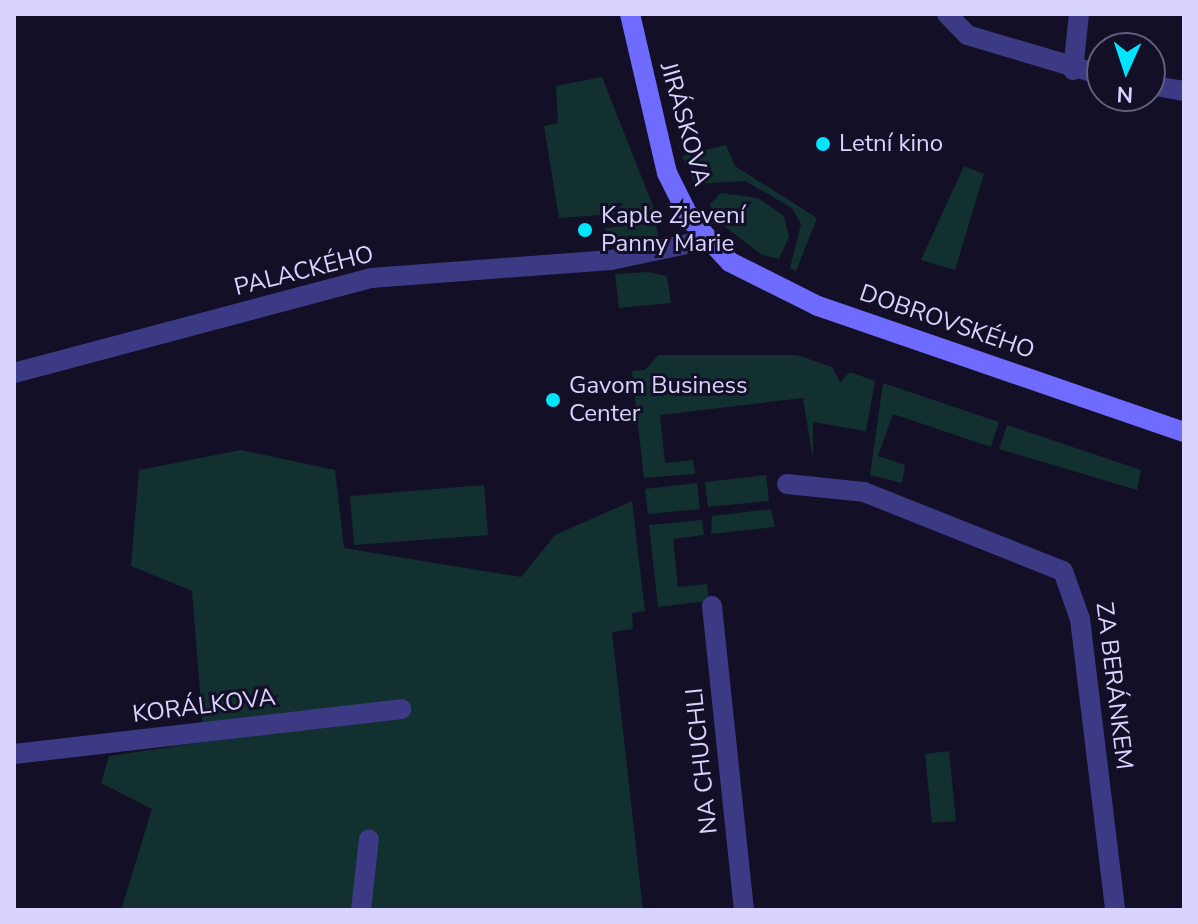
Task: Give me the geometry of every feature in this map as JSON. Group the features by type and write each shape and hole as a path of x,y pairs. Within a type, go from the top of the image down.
{"main road":[{"name":"JIRÁSKOVA","path":"630,14 667,173 706,240"},
{"name":"DOBROVSKÉHO","path":"706,240 744,273 793,296 1184,432"}],"street":[{"path":"947,14 967,35 1086,72"},
{"path":"1073,70 1079,14"},
{"name":"PALACKÉHO","path":"14,373 371,278 623,259 706,240"},
{"name":"ZA BERÁNKEM","path":"787,484 864,492 1063,571 1080,619 1115,910"},
{"name":"NA CHUCHLI","path":"712,606 744,910"},
{"name":"KORÁLKOVA","path":"14,754 401,709"},
{"path":"361,910 369,839"}],"green space":[{"path":"602,77 655,211 559,218 544,126 558,123 556,86"},
{"path":"726,145 735,166 817,218 796,271 790,268 801,224 792,208 745,181 695,184 682,156"},
{"path":"964,166 984,174 955,270 921,260"},
{"path":"721,193 758,198 784,216 789,237 779,259 762,255 715,219 710,204"},
{"path":"656,223 658,236 607,242 605,228"},
{"path":"648,272 667,276 671,303 619,308 615,274"},
{"path":"658,355 797,355 832,367 840,382 850,372 875,381 866,431 813,422 813,460 803,398 660,415 665,463 693,460 695,474 644,478 632,371 645,370"},
{"path":"883,383 999,422 991,447 893,414 878,456 905,465 902,483 870,475"},
{"path":"1007,425 1141,470 1137,490 999,449"},
{"path":"241,450 335,470 344,548 521,577 555,535 632,501 645,611 632,613 633,629 612,632 643,910 121,910 152,809 101,783 109,756 204,742 192,591 131,566 139,470"},
{"path":"766,475 769,501 708,507 705,482"},
{"path":"697,483 700,509 648,514 645,489"},
{"path":"484,485 488,535 354,545 350,496"},
{"path":"771,509 775,527 711,534 712,516"},
{"path":"702,520 704,535 673,539 678,587 707,584 709,601 658,607 649,525"},
{"path":"949,751 956,821 932,823 925,754"}],"place":[{"name":"Letní kino","path":"823,144"},
{"name":"Kaple Zjevení Panny Marie","path":"585,230"},
{"name":"Gavom Business Center","path":"553,400"}]}
